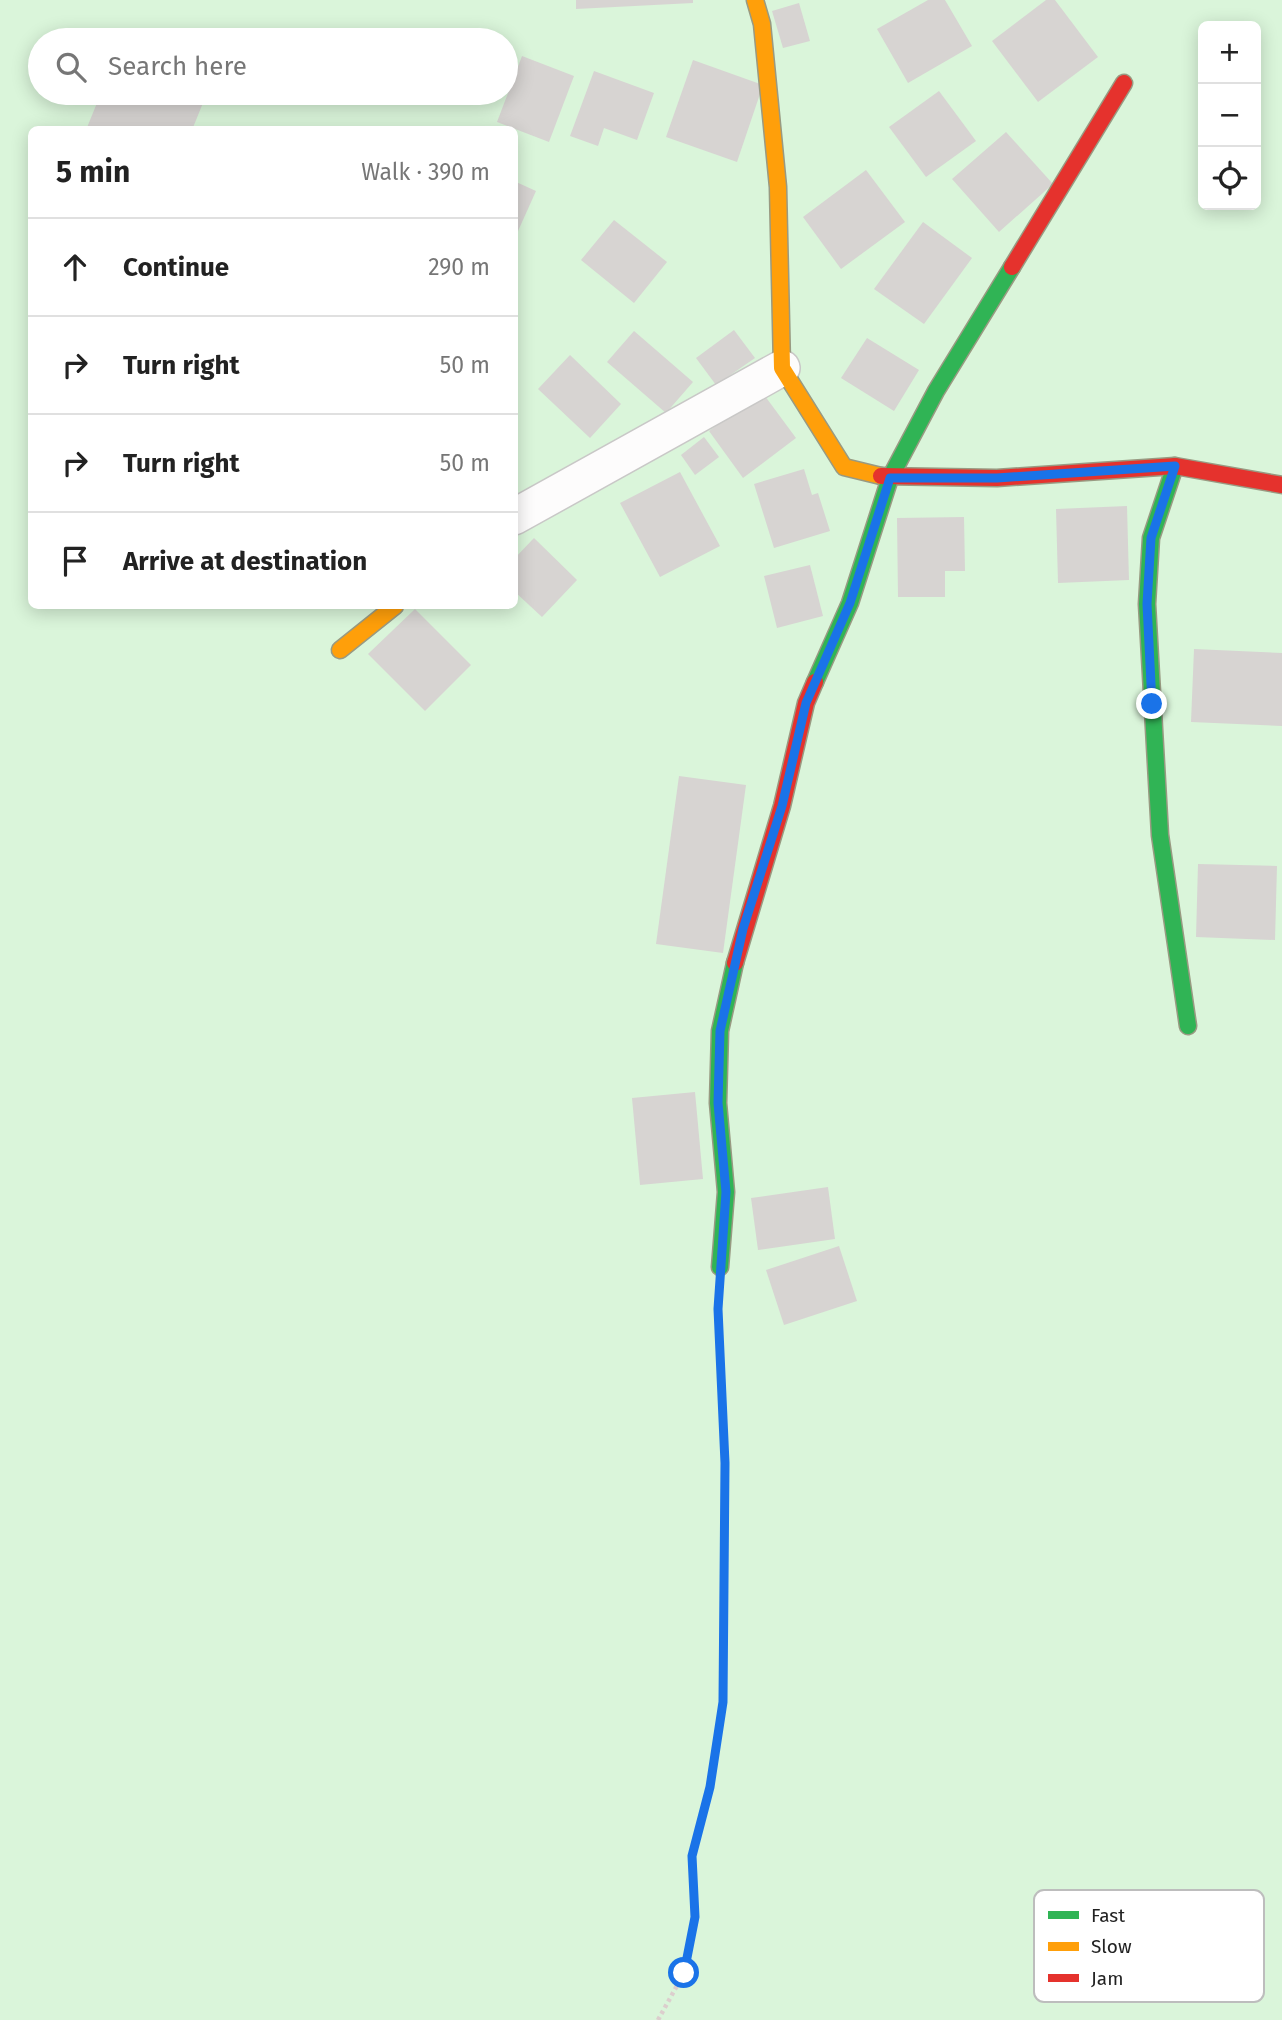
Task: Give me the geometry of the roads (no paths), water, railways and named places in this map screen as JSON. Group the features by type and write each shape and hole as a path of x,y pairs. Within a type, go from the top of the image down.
{"street":[{"path":"755,0 762,24 778,187 782,368 844,467 890,478 997,478 1175,466 1282,485"},
{"path":"720,1267 726,1192 718,1103 720,1031 743,929 782,806 806,703 850,603 890,478 936,391 1124,83"},
{"path":"518,515 782,368"},
{"path":"1175,466 1151,538 1147,604 1160,835 1188,1026"},
{"path":"340,650 391,609"}]}
